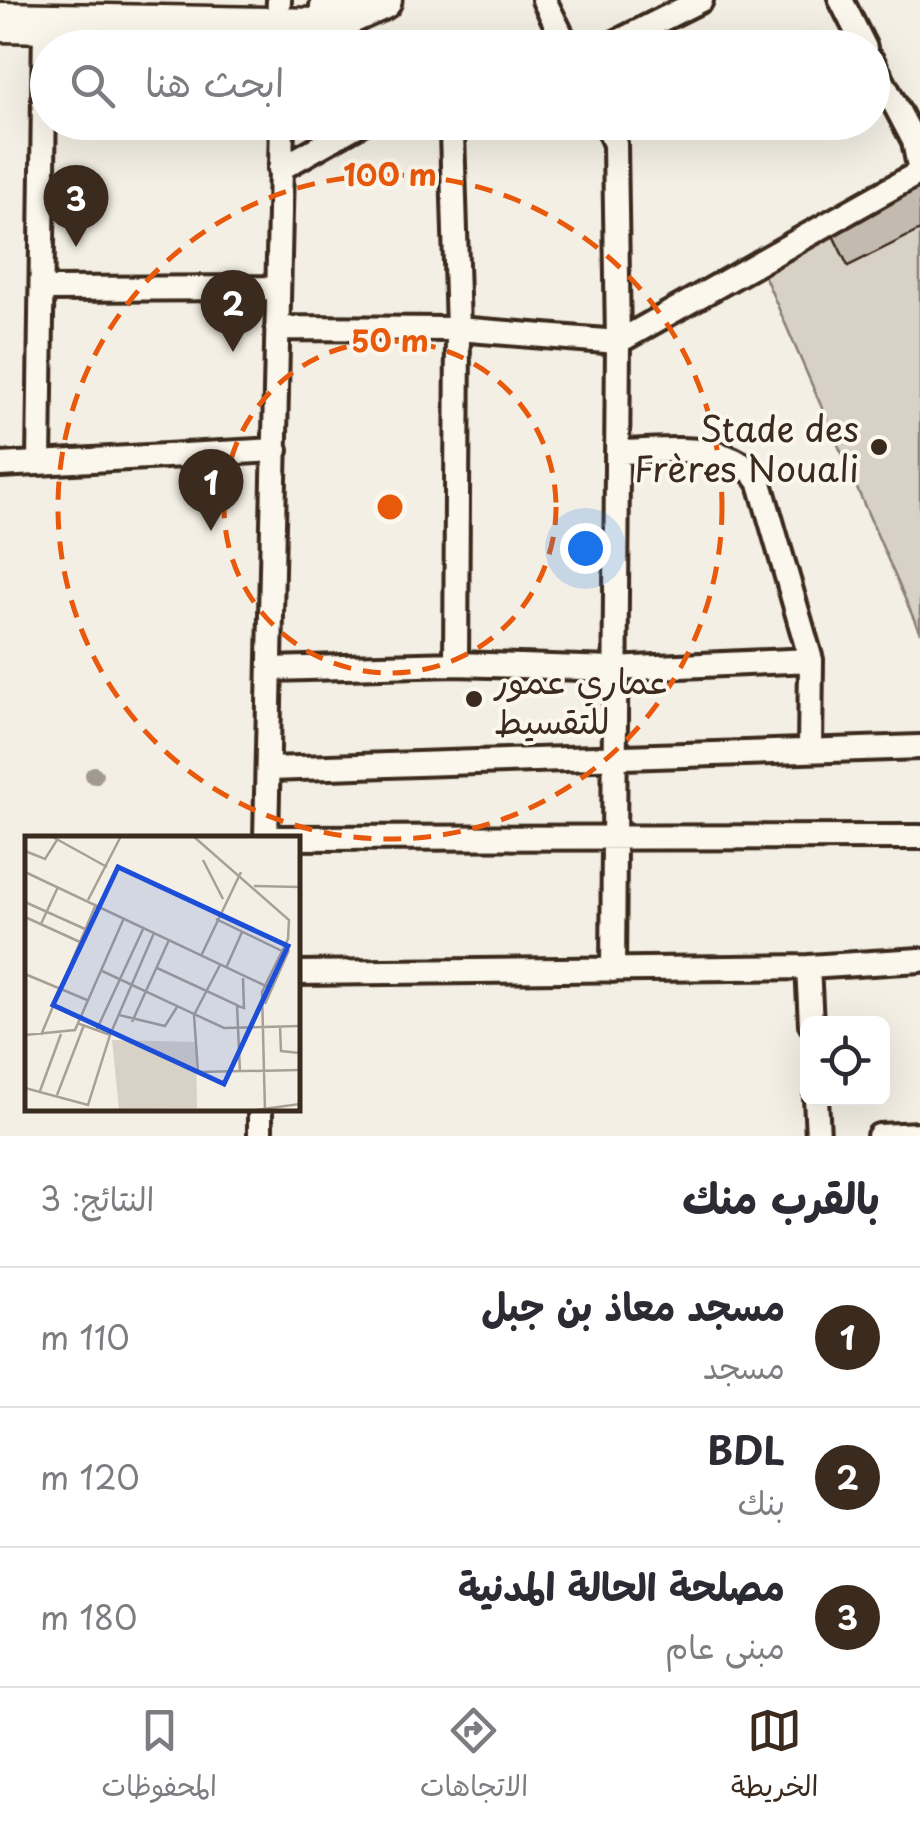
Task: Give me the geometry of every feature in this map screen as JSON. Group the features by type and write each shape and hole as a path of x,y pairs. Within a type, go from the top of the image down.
{"main road":[{"path":"2,14 45,24 297,25 382,0"}],"street":[{"path":"544,0 559,30"},
{"path":"641,30 701,0"},
{"path":"841,0 856,30"},
{"path":"45,24 45,30"},
{"path":"278,328 458,329 618,342 920,172 914,141 890,95"},
{"path":"39,463 44,140"},
{"path":"266,836 281,140"},
{"path":"280,169 332,140"},
{"path":"452,140 458,329 456,664"},
{"path":"613,140 618,342 613,970"},
{"path":"43,289 278,288"},
{"path":"0,465 276,450"},
{"path":"617,452 700,452 736,458 751,468 760,483 812,660 810,750"},
{"path":"270,669 456,664 613,670 812,660"},
{"path":"270,770 920,747"},
{"path":"300,838 920,837"},
{"path":"300,973 808,968 920,960"},
{"path":"808,968 811,1016"},
{"path":"816,1106 818,1136"},
{"path":"880,1136 920,1134"}],"shaded area":[{"name":"Stade des Frères Nouali","path":"920,182 920,633 758,261"}],"building":[{"path":"920,182 920,230 848,266 829,227"}],"place":[{"name":"مصلحة الحالة المدنية","path":"76,247"},
{"name":"BDL","path":"233,352"},
{"name":"Stade des Frères Nouali","path":"879,447"},
{"name":"مسجد معاذ بن جبل","path":"211,531"},
{"name":"عماري عمور للتقسيط","path":"474,699"}]}
